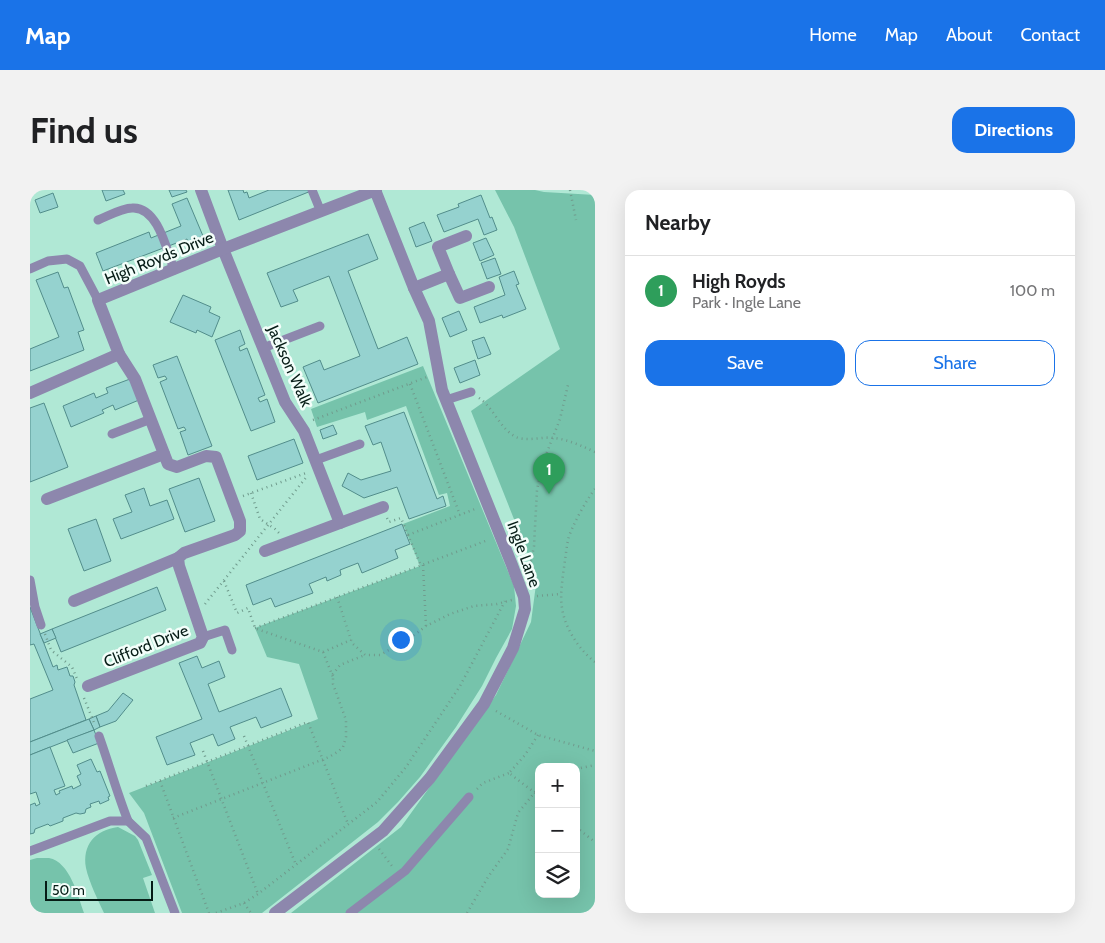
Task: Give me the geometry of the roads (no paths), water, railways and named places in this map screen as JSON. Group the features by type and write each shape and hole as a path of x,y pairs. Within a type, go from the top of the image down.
{"street":[{"name":"Jackson Walk","path":"201,190 285,402 304,431 340,523"},
{"name":"High Royds Drive","path":"119,354 98,300 376,190"},
{"name":"Ingle Lane","path":"275,913 383,831 430,778 484,704 513,648 525,609 524,597 501,536 442,390 429,321 414,288 376,190"},
{"path":"466,236 438,248 449,274 460,298 489,287"},
{"path":"414,288 449,274"},
{"path":"30,393 119,354 135,378 168,464 177,467 206,456 216,457 240,521 240,531 234,535 184,553 178,558 74,601"},
{"path":"47,500 164,454"},
{"path":"265,551 383,507"},
{"name":"Clifford Drive","path":"83,688 200,643 203,637 178,558"}],"lane":[{"path":"312,190 321,212"},
{"path":"98,220 132,208 139,208 148,213 157,224 174,270"},
{"path":"30,269 48,261 68,258 80,266 98,300"},
{"path":"263,348 320,326"},
{"path":"446,400 471,392"},
{"path":"112,434 150,419"},
{"path":"316,460 360,444"},
{"path":"30,581 41,625"},
{"path":"203,637 225,630 232,650"},
{"path":"99,736 128,821 146,838 175,913"},
{"path":"350,913 405,870 468,797"},
{"path":"30,851 110,821 128,821"}],"place":[{"name":"High Royds","path":"549,494"}]}
